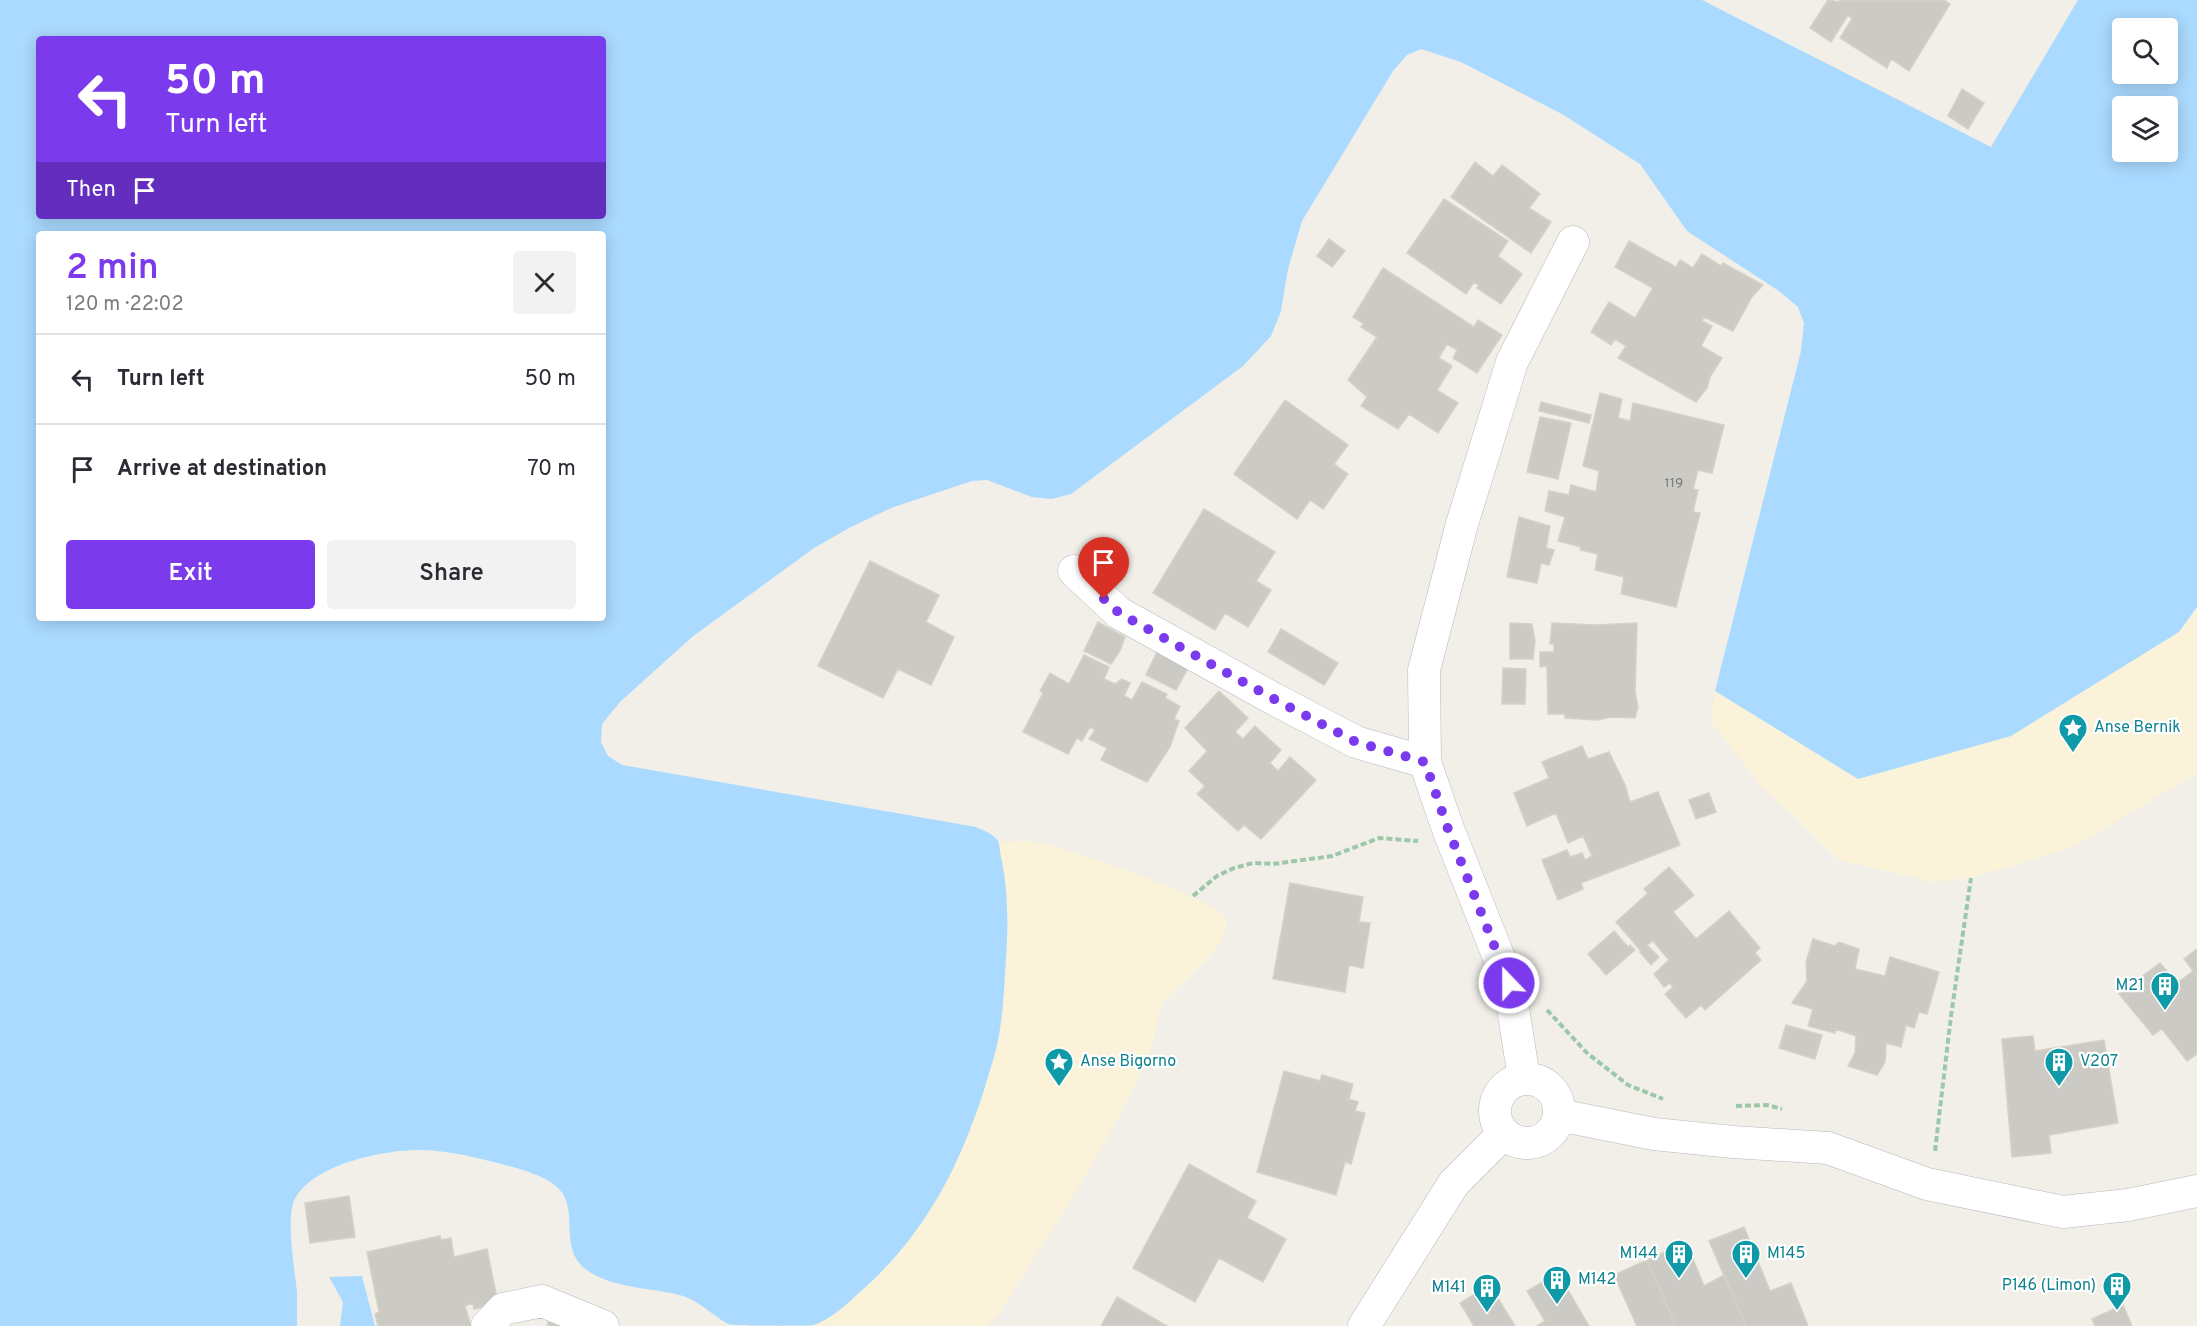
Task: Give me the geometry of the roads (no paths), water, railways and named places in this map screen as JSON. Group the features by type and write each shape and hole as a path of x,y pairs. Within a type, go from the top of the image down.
{"street":[{"path":"1524,1078 1509,983 1448,829 1425,762 1424,670 1462,524 1512,362 1573,242"},
{"path":"1074,571 1119,613 1264,694 1356,742 1425,762"},
{"path":"1524,1078 1534,1079 1551,1089 1557,1097 1559,1115 1557,1125 1551,1134 1532,1143 1512,1140 1503,1133 1495,1115 1495,1105 1505,1087 1524,1078"},
{"path":"1559,1115 1654,1134 1828,1148 1927,1184 2063,1212 2128,1205 2197,1191"},
{"path":"1364,1326 1454,1183 1503,1133"},
{"path":"487,1326 503,1309 542,1300 603,1326"}],"water":[{"path":"0,0 1702,0 1991,147 2078,0 2197,0 2197,607 2179,632 2011,736 1858,779 1715,691 1801,351 1804,323 1798,307 1779,291 1687,231 1640,164 1562,114 1461,62 1421,49 1407,55 1393,71 1302,221 1288,269 1281,311 1271,336 1243,366 1071,494 1052,499 1032,497 987,480 972,481 891,508 851,527 814,548 692,637 620,702 602,724 601,742 608,756 622,765 976,827 991,834 998,841 1007,903 1007,931 1002,1009 994,1056 974,1119 951,1173 921,1224 883,1270 851,1301 820,1323 813,1325 728,1324 701,1305 683,1296 615,1283 593,1274 581,1265 574,1254 571,1243 568,1208 564,1197 557,1187 547,1180 521,1169 475,1157 441,1151 418,1150 386,1153 349,1162 331,1169 302,1188 294,1201 291,1220 297,1293 297,1326 0,1326"},
{"path":"362,1276 375,1326 340,1326 343,1302 329,1277"}],"place":[{"name":"Anse Bernik","path":"2073,754"},
{"name":"M21","path":"2165,1012"},
{"name":"Anse Bigorno","path":"1059,1088"},
{"name":"V207","path":"2059,1088"},
{"name":"M144","path":"1679,1280"},
{"name":"M145","path":"1746,1280"},
{"name":"M142","path":"1557,1306"},
{"name":"P146 (Limon)","path":"2117,1312"},
{"name":"M141","path":"1487,1314"}]}
